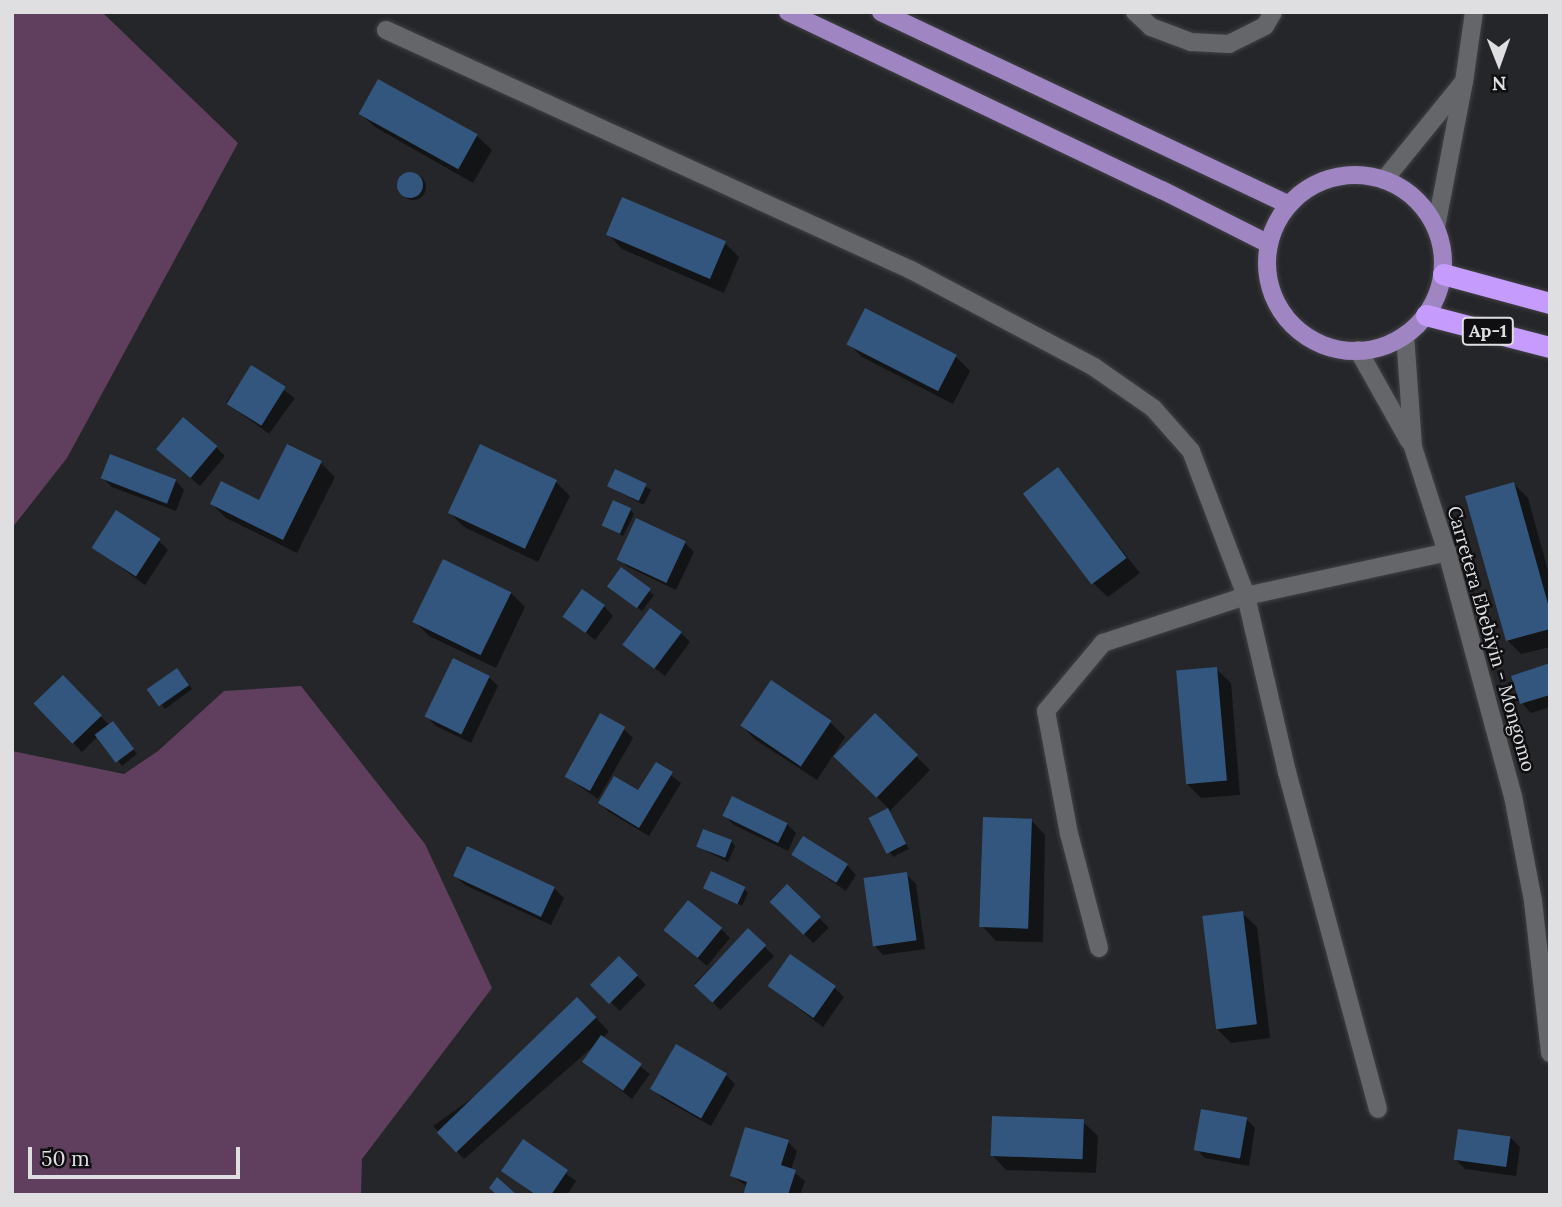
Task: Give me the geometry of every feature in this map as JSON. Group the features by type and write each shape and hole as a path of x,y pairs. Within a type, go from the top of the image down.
{"highway":[{"name":"Ap-1","path":"1443,274 1550,303"},
{"name":"Ap-1","path":"1426,315 1550,347"}],"main road":[{"path":"788,12 1162,190 1269,244"},
{"path":"881,12 1289,205"},
{"path":"1364,175 1384,180 1415,198 1436,227 1443,250 1440,289 1426,315 1405,335 1383,346 1358,351 1319,343 1288,318 1270,283 1267,264 1269,244 1277,223 1289,205 1323,181 1364,175"}],"street":[{"path":"1135,12 1152,27 1191,42 1229,44 1265,26 1273,12"},
{"path":"1436,227 1464,82 1474,12"},
{"path":"386,30 911,270 1094,367 1153,408 1191,451 1245,596 1287,772 1378,1109"},
{"path":"1384,180 1464,82"},
{"name":"Carretera Ebebiyin - Mongomo","path":"1405,335 1413,447"},
{"name":"Carretera Ebebiyin - Mongomo","path":"1358,351 1413,447 1447,552 1513,796 1533,901 1550,1053"},
{"path":"1098,948 1069,834 1046,711 1103,643 1245,596 1447,552"}],"shaded area":[{"path":"12,12 102,12 238,143 67,458 12,528"},
{"path":"301,686 425,844 492,988 362,1159 361,1195 12,1195 12,751 124,774 158,751 224,691"}],"building":[{"path":"378,79 478,134 458,169 359,114"},
{"path":"410,172 419,176 423,185 419,194 410,198 401,194 397,185 401,176"},
{"path":"622,197 726,241 710,279 606,235"},
{"path":"865,308 957,355 938,391 846,345"},
{"path":"251,365 286,387 261,426 227,404"},
{"path":"183,417 217,446 190,478 156,449"},
{"path":"287,444 322,461 283,540 210,504 221,481 259,500"},
{"path":"480,444 557,480 525,549 448,513"},
{"path":"110,454 176,479 167,504 101,478"},
{"path":"1058,467 1127,558 1091,585 1023,493"},
{"path":"615,469 647,484 639,501 607,486"},
{"path":"1514,482 1550,611 1550,629 1506,641 1465,496"},
{"path":"613,500 631,508 620,534 602,526"},
{"path":"116,510 160,539 136,577 91,548"},
{"path":"636,518 686,541 666,583 617,560"},
{"path":"443,559 511,592 481,655 412,622"},
{"path":"621,567 651,589 637,608 607,586"},
{"path":"582,589 605,605 585,633 562,617"},
{"path":"650,608 682,632 654,669 622,645"},
{"path":"453,658 490,676 461,734 425,716"},
{"path":"1550,663 1550,695 1520,704 1511,676"},
{"path":"1217,667 1227,781 1186,784 1176,671"},
{"path":"177,668 189,685 159,706 147,689"},
{"path":"63,675 102,715 72,744 34,703"},
{"path":"771,680 832,721 801,766 740,726"},
{"path":"600,713 625,727 590,791 565,777"},
{"path":"875,713 918,755 876,798 833,756"},
{"path":"113,721 134,749 116,763 95,735"},
{"path":"656,762 673,772 639,828 598,803 614,776 638,790"},
{"path":"732,796 788,823 778,843 722,816"},
{"path":"888,808 906,844 887,854 868,818"},
{"path":"983,817 1032,819 1028,929 979,927"},
{"path":"703,829 732,840 725,858 696,847"},
{"path":"803,836 848,864 836,883 791,855"},
{"path":"467,846 555,887 541,917 453,876"},
{"path":"711,871 745,887 737,904 703,888"},
{"path":"907,872 917,940 873,946 863,878"},
{"path":"787,884 821,917 803,935 770,902"},
{"path":"688,900 722,928 698,958 663,930"},
{"path":"1243,911 1257,1024 1216,1029 1202,916"},
{"path":"748,928 766,945 712,1003 694,986"},
{"path":"790,954 836,986 814,1018 768,986"},
{"path":"619,956 638,975 609,1004 590,985"},
{"path":"577,997 596,1017 456,1153 437,1132"},
{"path":"601,1035 642,1064 623,1091 582,1062"},
{"path":"676,1044 727,1074 701,1119 650,1089"},
{"path":"1201,1109 1247,1117 1240,1159 1194,1150"},
{"path":"992,1116 1084,1119 1083,1159 991,1156"},
{"path":"745,1127 789,1140 781,1165 796,1170 788,1195 743,1195 747,1182 730,1176"},
{"path":"1458,1129 1510,1136 1506,1167 1454,1160"},
{"path":"523,1139 568,1170 551,1195 536,1195 501,1171"},
{"path":"497,1177 517,1195 497,1195 489,1188"}]}
